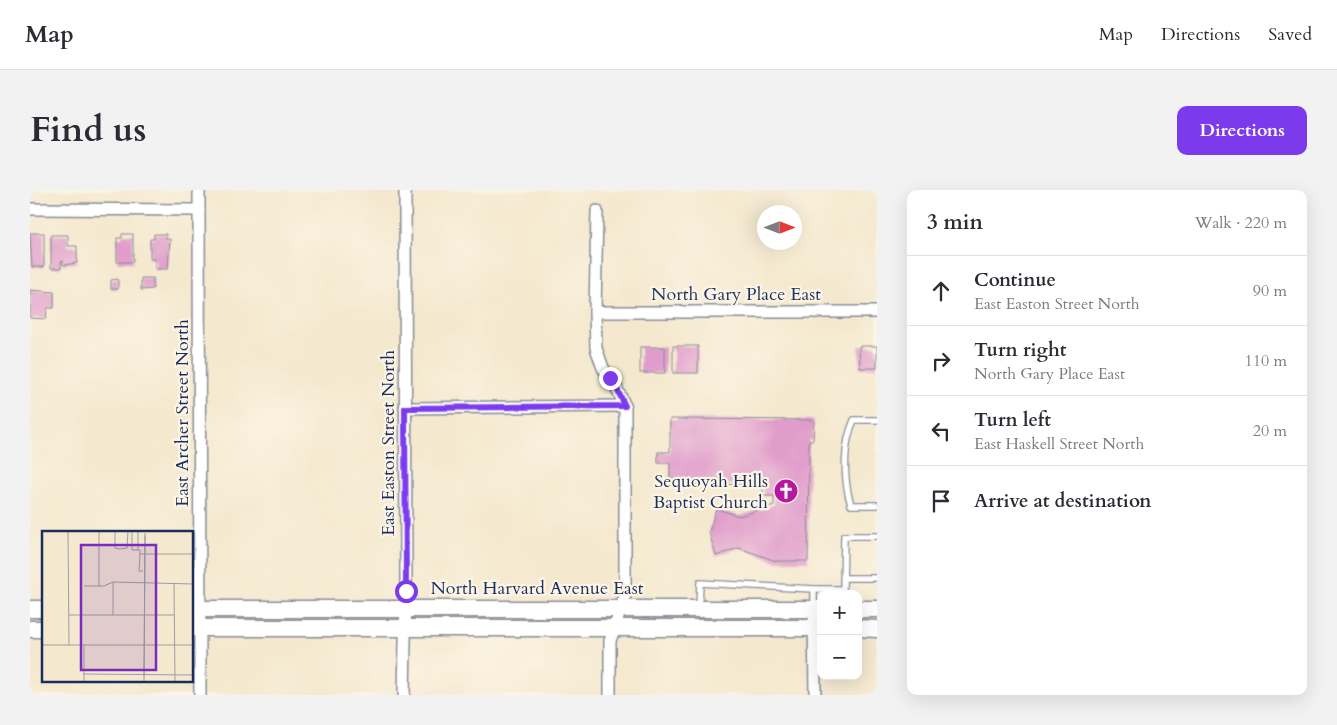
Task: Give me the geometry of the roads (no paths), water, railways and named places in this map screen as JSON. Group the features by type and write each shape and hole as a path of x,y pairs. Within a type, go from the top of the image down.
{"main road":[{"name":"North Harvard Avenue East","path":"197,609 817,609"},
{"path":"862,609 877,609"},
{"path":"197,628 817,628"},
{"path":"862,628 877,628"}],"street":[{"name":"East Archer Street North","path":"199,190 197,628 200,695"},
{"name":"East Easton Street North","path":"404,695 406,608 405,190"},
{"path":"30,208 199,210"},
{"path":"597,211 595,337 603,368 616,387 625,406 625,596 610,641 610,695"},
{"name":"North Gary Place East","path":"595,312 877,312"},
{"path":"405,408 625,406"},
{"path":"815,695 818,635"}],"lane":[{"path":"877,420 854,420 848,434 846,454 847,492 852,504 877,505"},
{"path":"699,609 700,583 843,589 844,536 877,536"},
{"path":"844,578 877,578"},
{"path":"814,588 817,609"}],"place":[{"name":"Sequoyah Hills Baptist Church","path":"786,491"}]}
